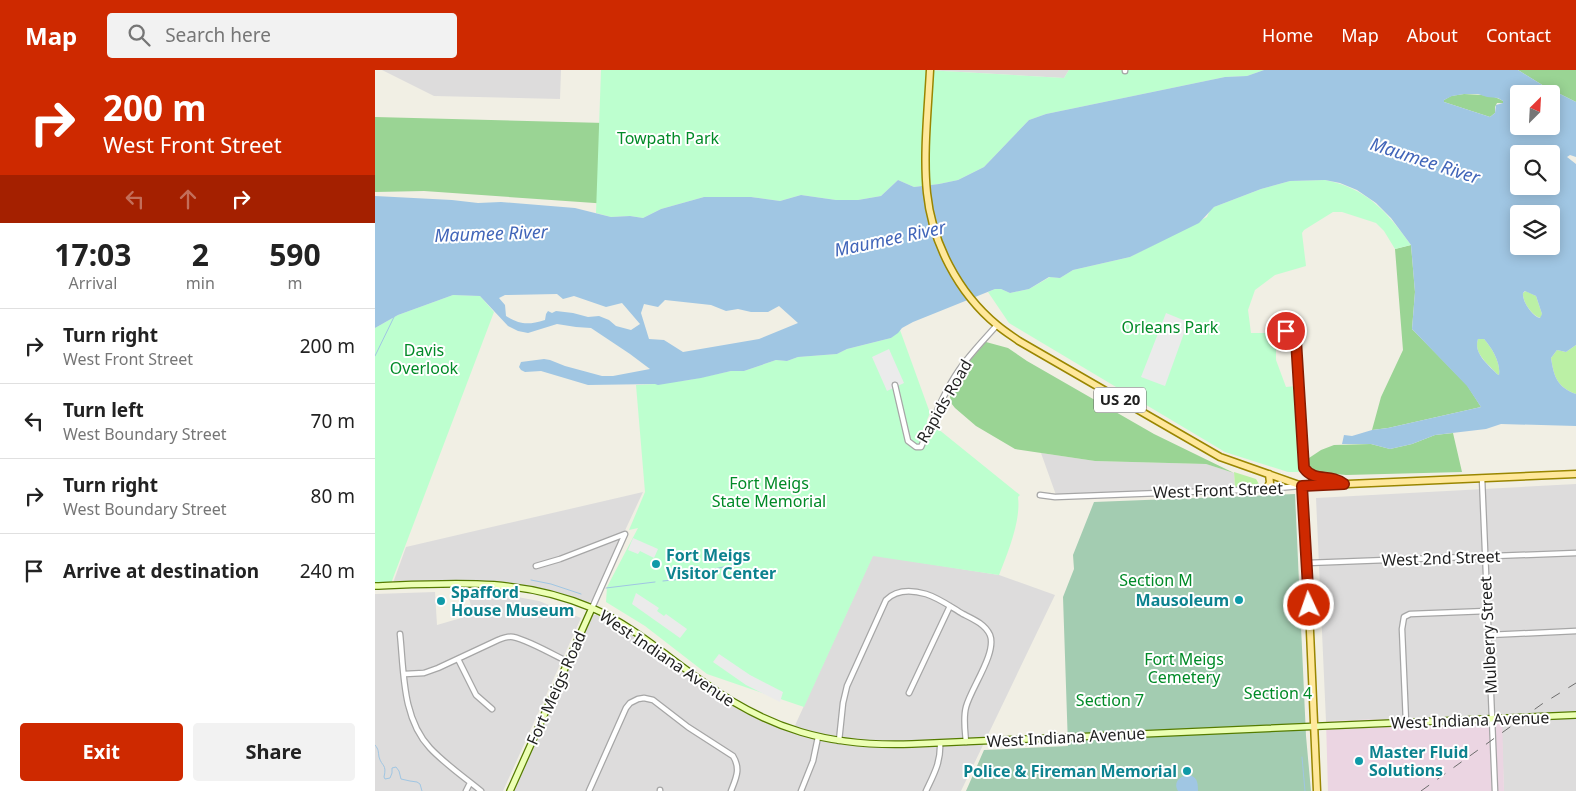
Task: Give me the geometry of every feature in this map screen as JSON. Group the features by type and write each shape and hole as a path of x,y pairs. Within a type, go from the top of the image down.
{"main road":[{"name":"US 20","path":"930,70 926,163 929,208 935,230 954,274 981,309 997,325 1019,341 1207,450 1233,462 1302,486"},
{"path":"1266,489 1269,483 1269,474"},
{"name":"West Front Street","path":"1302,486 1576,474"},
{"path":"1302,486 1317,791"},
{"name":"West Indiana Avenue","path":"375,586 451,583 493,584 545,592 592,608 635,633 737,705 767,720 839,742 877,745 940,743 1576,715"},
{"name":"Fort Meigs Road","path":"510,791 592,608"}],"street":[{"name":"Rapids Road","path":"895,385 908,441 916,448 921,447 952,381 975,349 997,325"},
{"path":"1269,330 1288,331 1295,335 1304,468 1311,476 1337,479 1344,484"},
{"name":"Mulberry Street","path":"1482,478 1495,791"},
{"name":"West Front Street","path":"1040,495 1055,497 1302,486"},
{"name":"Fort Meigs Road","path":"536,566 560,559 625,534 592,608"},
{"name":"West 2nd Street","path":"1307,563 1576,553"},
{"path":"839,742 843,703 847,686 886,600 898,592 910,591 927,595 950,606 983,626 989,633 990,651 965,710 966,742"},
{"path":"909,693 950,606"},
{"path":"1406,722 1402,629 1404,617 1410,614 1487,611"},
{"path":"1489,635 1576,631"},
{"path":"401,634 409,708 419,734 436,754 481,791"},
{"path":"405,674 430,671 497,640 509,637 521,640 568,662"},
{"path":"458,659 476,694 492,709"},
{"path":"589,791 626,708 633,702 644,698 656,701 688,727 733,756 738,772 731,791"},
{"path":"801,791 813,761 818,737"},
{"path":"926,791 939,765 940,743"},
{"path":"466,791 471,783"}],"shaded area":[{"path":"382,70 561,70 560,99 434,96"},
{"path":"926,70 1069,70 1064,78"},
{"path":"1166,313 1188,322 1165,386 1141,377"},
{"path":"889,349 904,383 887,391 872,357"},
{"path":"1041,453 1095,461 1206,464 1234,473 1235,487 1056,495"},
{"path":"1576,484 1576,791 1504,791 1501,715 1326,721 1316,498"},
{"path":"643,492 593,599 588,603 550,590 506,582 447,580 393,583 406,547"},
{"path":"633,538 658,549 654,558 640,551 638,554 628,550"},
{"path":"873,555 999,575 1055,595 961,791 514,791 591,617 594,615 622,628 736,708 765,723 792,732"},
{"path":"467,591 496,593 539,601 581,618 503,791 375,791 375,594 435,592 437,625 473,613"},
{"path":"636,593 659,608 657,611 664,616 666,614 687,629 680,638 632,604"},
{"path":"719,654 750,675 783,692 780,702 746,685 713,662"},
{"path":"1502,715 1504,791 1328,791 1326,721"}],"green space":[{"name":"Towpath Park","path":"601,70 926,70 1064,78 1069,70 1264,70 1247,76 1225,77 1046,114 1029,120 984,167 958,180 914,187 898,180 881,196 858,200 836,200 801,195 780,201 751,197 704,197 661,209 643,218 630,216 611,217 596,213"},
{"path":"1518,70 1576,70 1576,102 1560,94 1560,85 1542,85"},
{"path":"1464,94 1494,97 1503,101 1503,103 1497,103 1495,113 1490,117 1444,102 1444,100 1451,96"},
{"path":"375,117 605,123 609,204 424,191 375,192"},
{"name":"Orleans Park","path":"1325,180 1353,189 1375,203 1411,245 1395,249 1384,231 1376,223 1342,212 1333,212 1302,233 1306,266 1275,275 1255,290 1248,310 1251,333 1276,333 1276,360 1286,387 1296,386 1299,472 1288,472 1225,452 1009,323 988,292 1001,289 1010,293 1029,289 1050,277 1060,278 1073,270 1130,257 1207,217 1210,210 1214,207 1261,189 1290,181"},
{"path":"1411,245 1415,292 1412,329 1467,385 1481,407 1372,430 1381,397 1403,350 1395,249"},
{"path":"1526,291 1536,296 1542,314 1541,318 1534,314 1526,304 1523,293"},
{"name":"Davis Overlook","path":"453,295 480,296 494,312 390,586 375,586 375,328 398,315"},
{"name":"Fort Meigs State Memorial","path":"900,330 930,413 927,420 1020,495 1018,497 1018,516 1013,536 999,575 873,556 804,707 707,674 645,626 606,602 607,587 638,528 629,530 645,492 636,385 689,380 731,371 744,371 776,360 787,361 798,357 837,354 847,349 891,338"},
{"path":"1478,339 1484,339 1493,351 1499,366 1499,375 1480,354 1477,344"},
{"path":"986,342 1008,348 1027,361 1154,434 1234,473 1206,464 1095,461 1015,449 976,426 951,403 949,391 957,376"},
{"path":"1576,345 1576,394 1561,385 1553,371 1551,358 1557,350 1566,352"},
{"path":"1453,433 1462,472 1346,475 1315,472 1309,465 1309,458 1321,450 1334,445 1371,444 1390,449 1412,444 1435,435"},
{"path":"1234,472 1256,479 1260,486 1235,487"},
{"name":"Fort Meigs Cemetery","path":"1295,494 1306,736 1311,791 966,791 984,750 1068,746 1063,597 1074,569 1073,555 1094,502"}],"water":[{"name":"Maumee River","path":"1264,70 1518,70 1542,85 1510,85 1510,135 1560,135 1560,94 1576,102 1576,157 1570,155 1567,157 1576,164 1576,345 1566,352 1557,350 1551,358 1553,371 1561,385 1576,394 1576,426 1501,424 1486,429 1435,435 1412,444 1390,449 1371,444 1342,444 1344,435 1352,436 1481,407 1467,386 1412,329 1415,292 1411,245 1391,218 1376,203 1357,190 1340,183 1325,180 1290,181 1261,189 1214,207 1199,223 1130,257 1073,270 1060,278 1049,277 1029,289 1010,293 1001,289 995,289 913,322 902,328 891,338 847,349 837,354 798,357 787,361 776,360 744,371 731,371 658,385 588,385 541,371 525,372 521,370 519,367 521,362 544,359 602,376 613,376 650,369 591,328 557,324 528,333 518,331 508,326 480,296 453,295 398,315 375,328 375,196 478,203 501,202 575,208 611,217 630,216 643,218 661,209 704,197 751,197 780,201 801,195 836,200 858,200 881,196 898,180 914,187 958,180 984,167 1029,120 1046,114 1225,77 1247,76","holes":["1478,94 1498,98 1503,103 1496,105 1495,113 1490,117 1444,102 1444,100 1452,96","1525,291 1536,296 1542,314 1540,318 1526,304 1523,293","557,294 563,299 574,296 606,307 622,303 640,324 631,330 616,326 609,320 599,316 588,317 556,311 552,313 548,311 545,320 534,323 520,323 506,316 505,305 499,298 505,295","665,300 711,305 726,311 738,309 751,312 768,312 779,306 798,323 759,339 683,352 664,340 649,339 641,313 644,304 658,307","1478,339 1484,339 1490,347 1499,366 1499,375 1483,359 1477,344"]},
{"path":"1188,775 1196,780 1198,791 1178,791 1176,785 1178,780"}],"waterway":[{"path":"375,356 394,317"},
{"path":"663,581 682,579 696,573 746,562"},
{"path":"531,580 551,584 581,594"},
{"path":"606,588 655,582"},
{"path":"375,745 385,768 385,779 390,778 392,768 396,767 401,779 417,782 420,784 422,791"},
{"path":"1302,757 1305,791"}],"railway":[{"path":"1421,791 1542,704 1576,683"}],"place":[{"name":"Fort Meigs Visitor Center","path":"656,564"},
{"name":"Mausoleum","path":"1239,600"},
{"name":"Spafford House Museum","path":"441,601"},
{"name":"Master Fluid Solutions","path":"1359,761"},
{"name":"Police & Fireman Memorial","path":"1187,771"}],"route":[{"path":"1286,331 1295,335 1296,340 1304,468 1311,476 1337,479 1344,484 1302,486 1309,605"}],"park label":[{"name":"Section M","path":"1156,580"},
{"name":"Section 4","path":"1278,693"},
{"name":"Section 7","path":"1110,700"}]}
